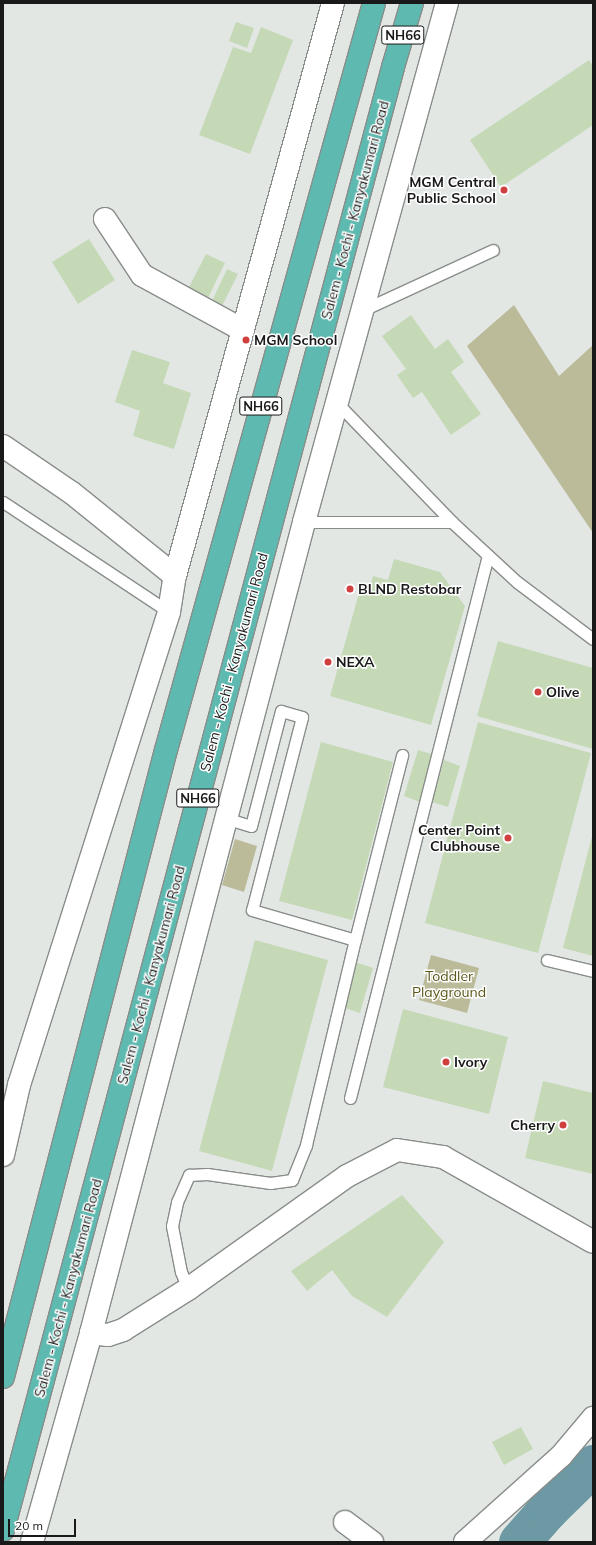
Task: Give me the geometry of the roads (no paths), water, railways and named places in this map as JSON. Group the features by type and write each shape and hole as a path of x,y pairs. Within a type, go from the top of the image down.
{"highway":[{"name":"NH66","path":"3,1377 166,750 374,3"},
{"name":"Salem - Kochi - Kanyakumari Road","path":"3,1530 393,67 412,3"}],"street":[{"path":"3,1155 19,1085 169,612 175,576 333,3"},
{"path":"32,1542 91,1333 228,819 304,522 338,404 361,311 447,3"},
{"path":"105,219 142,275 243,330"},
{"path":"3,446 72,493 175,576"},
{"path":"91,1333 108,1335 123,1330 188,1289 347,1176 397,1150 443,1157 593,1242"},
{"path":"476,1539 561,1456 593,1418"},
{"path":"345,1522 372,1542"}],"lane":[{"path":"361,311 383,299 493,250"},
{"path":"338,404 452,522 517,582 593,639"},
{"path":"3,502 169,612"},
{"path":"304,522 452,522"},
{"path":"350,1098 488,555"},
{"path":"228,819 251,826 282,711 302,717 252,910 355,940"},
{"path":"188,1289 181,1272 172,1226 177,1202 189,1175 207,1174 270,1183 292,1180 306,1145 355,940 402,755"},
{"path":"547,960 593,971"}],"waterway":[{"path":"519,1542 548,1509 593,1465"}],"place":[{"name":"MGM Central Public School","path":"504,190"},
{"name":"MGM School","path":"246,340"},
{"name":"BLND Restobar","path":"350,589"},
{"name":"NEXA","path":"328,662"},
{"name":"Olive","path":"538,692"},
{"name":"Center Point Clubhouse","path":"508,838"},
{"name":"Ivory","path":"446,1062"},
{"name":"Cherry","path":"563,1125"}],"park label":[{"name":"Toddler Playground","path":"449,984"}]}
